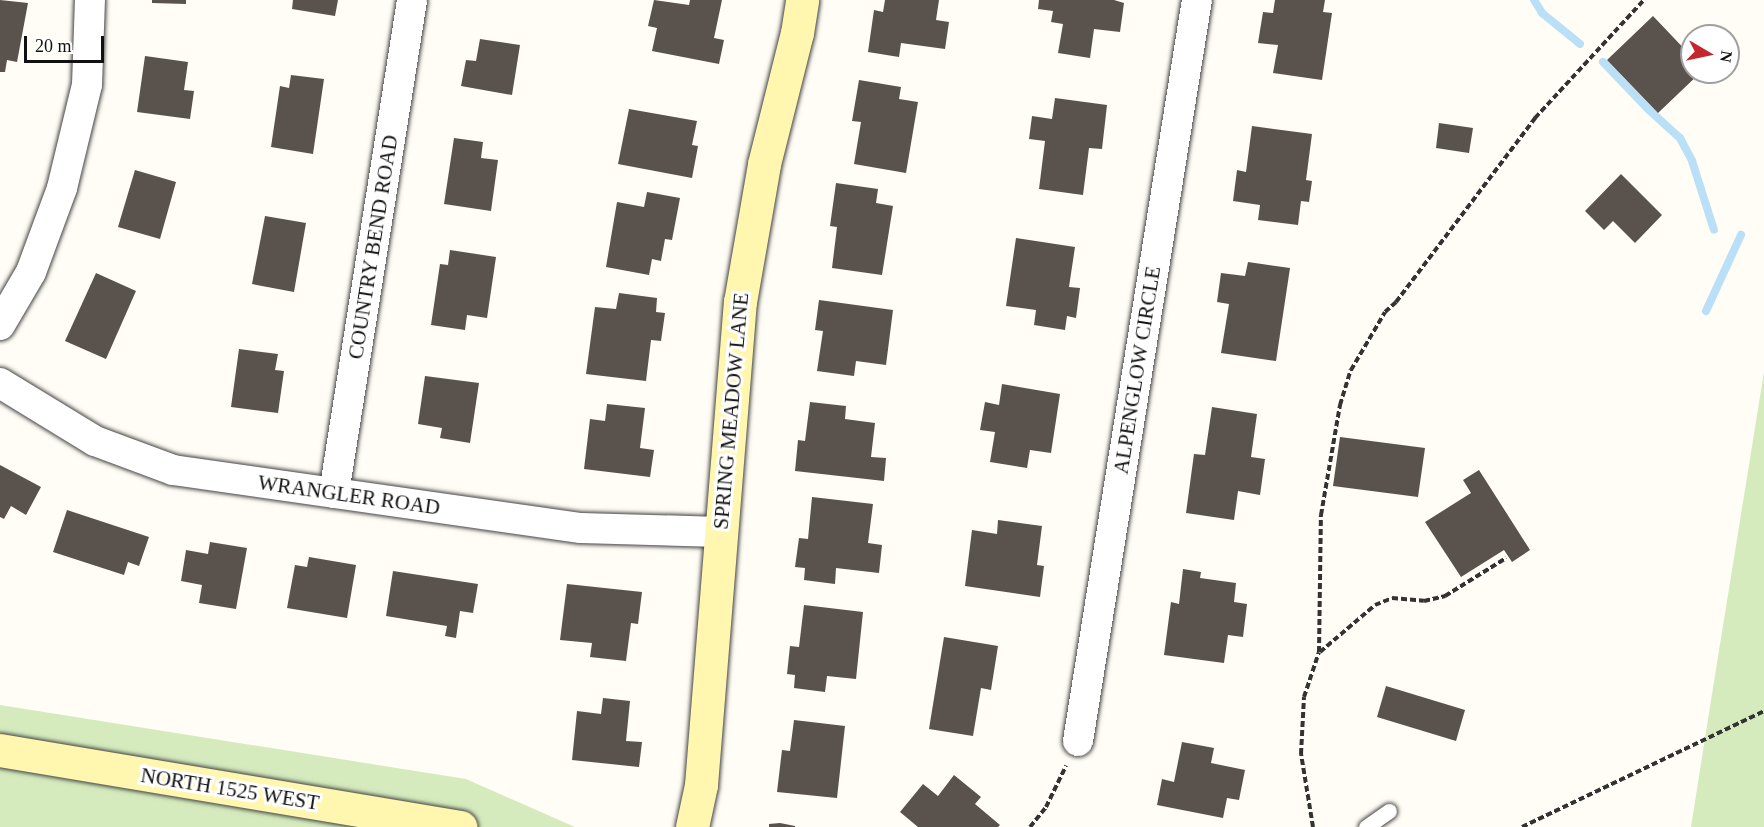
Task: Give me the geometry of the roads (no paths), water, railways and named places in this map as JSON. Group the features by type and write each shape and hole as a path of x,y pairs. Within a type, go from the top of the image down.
{"street":[{"path":"0,325 31,272 62,188 87,85 90,0"},
{"name":"COUNTRY BEND ROAD","path":"334,493 412,0"},
{"name":"SPRING MEADOW LANE","path":"692,827 701,785 740,302 764,164 797,33 802,0"},
{"name":"ALPENGLOW CIRCLE","path":"1078,741 1197,0"},
{"name":"WRANGLER ROAD","path":"0,383 95,441 132,457 172,470 581,528 720,532"},
{"name":"NORTH 1525 WEST","path":"0,750 461,827"}],"lane":[{"path":"1366,827 1389,811"}],"waterway":[{"path":"1534,0 1542,13 1580,44"},
{"path":"1603,62 1649,110 1680,138 1692,161 1714,230"},
{"path":"1706,311 1741,235"}]}
